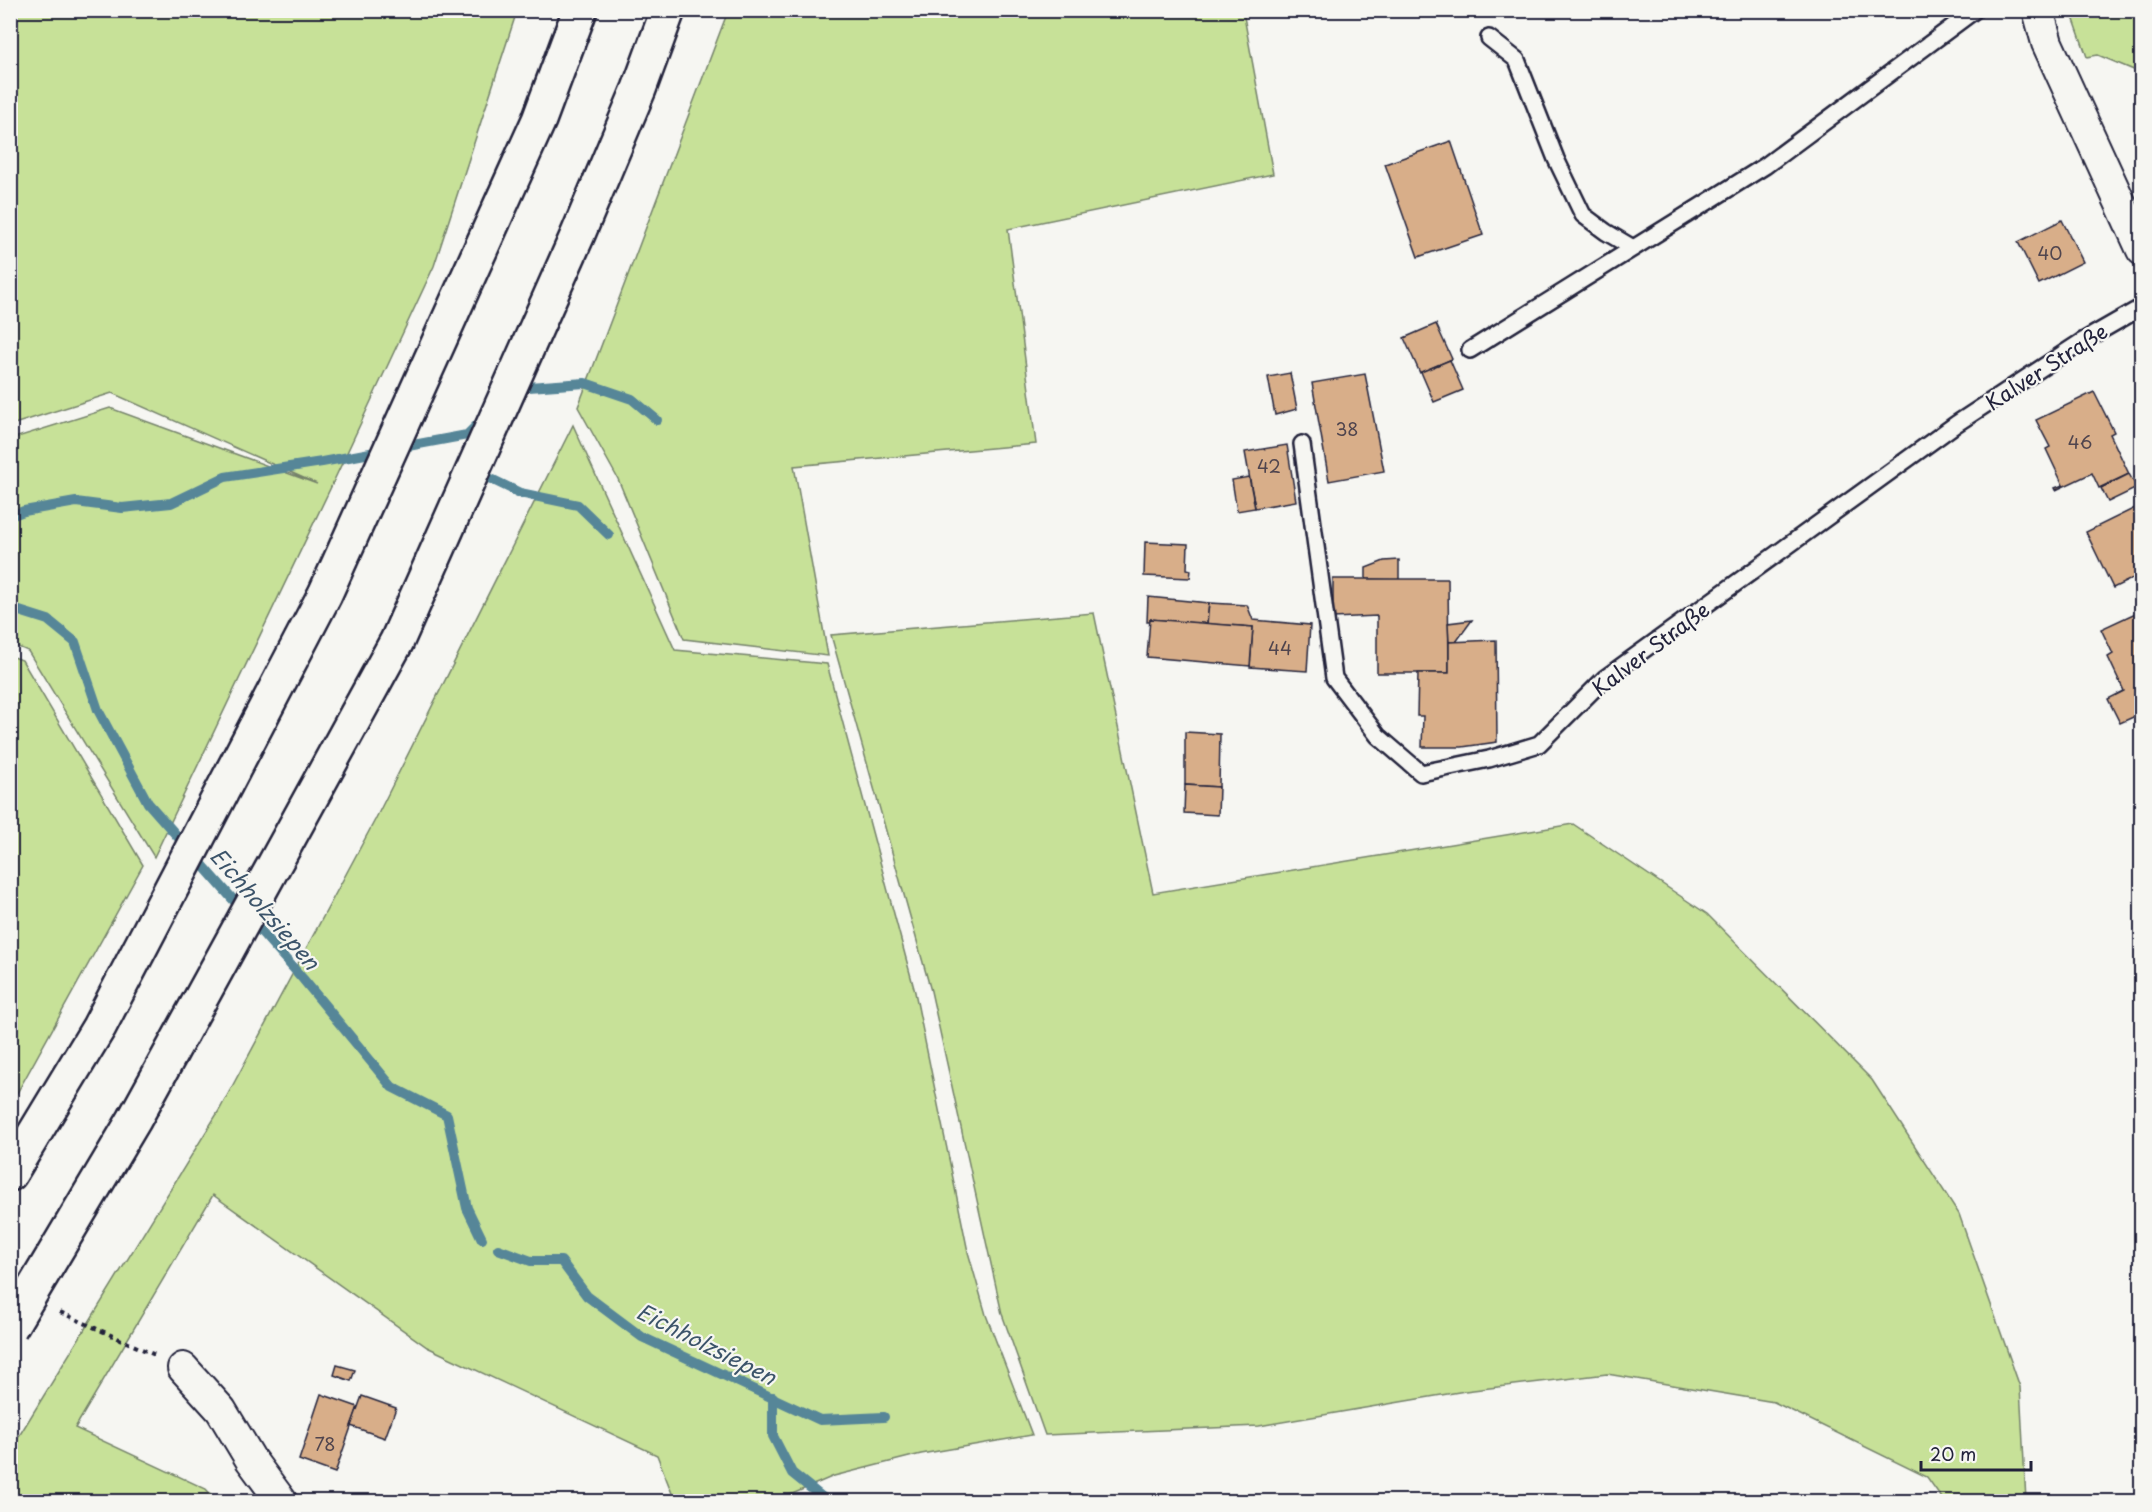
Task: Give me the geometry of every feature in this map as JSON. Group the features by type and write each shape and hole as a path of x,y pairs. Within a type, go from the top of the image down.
{"highway":[{"path":"10,1174 99,1027 325,594 539,120 580,10"},
{"path":"10,1328 134,1120 397,641 578,234 639,88 668,10"}],"street":[{"path":"2038,10 2047,44 2142,250"},
{"path":"183,1368 221,1410 250,1460 282,1502"}],"lane":[{"path":"1470,350 1766,166 1975,10"},
{"path":"1489,38 1517,60 1556,159 1583,215 1633,248"},
{"name":"Kalver Straße","path":"1302,444 1334,678 1378,736 1421,773 1489,759 1539,744 1605,678 1956,424 2081,342 2142,307"}],"path":[{"path":"54,1309 183,1368"}],"green space":[{"path":"11,10 517,11 434,266 154,857 28,651 11,644 11,439 110,408 317,484 112,393 11,425"},
{"path":"728,11 1243,11 1273,174 1008,229 1036,444 794,466 828,656 684,639 618,479 578,407"},
{"path":"2071,11 2141,11 2141,73 2098,55 2087,57"},
{"path":"573,425 675,650 827,664 915,992 968,1252 986,1315 1032,1435 921,1454 834,1476 776,1501 675,1501 657,1455 427,1347 213,1195 75,1428 206,1489 217,1501 11,1501 11,1449 220,1109 375,820"},
{"path":"1094,613 1153,893 1573,824 1707,914 1872,1080 1959,1214 2020,1387 2026,1501 1944,1501 1927,1477 1774,1402 1607,1374 1465,1391 1259,1426 1045,1435 1002,1314 931,991 831,635"},
{"path":"11,656 22,660 143,865 11,1104"}],"building":[{"path":"1451,141 1483,235 1418,257 1385,164"},
{"path":"2062,220 2083,262 2039,284 2018,242"},
{"path":"1436,324 1452,359 1420,373 1404,338"},
{"path":"1450,360 1463,390 1434,402 1421,372"},
{"path":"1290,373 1297,409 1275,415 1268,377"},
{"path":"1365,374 1384,471 1329,481 1312,383"},
{"path":"2094,392 2114,432 2110,434 2129,474 2099,488 2092,473 2056,490 2055,488 2063,485 2046,449 2050,447 2036,420"},
{"path":"1287,445 1296,501 1255,508 1245,452"},
{"path":"2129,474 2137,488 2108,502 2101,488"},
{"path":"1249,477 1255,508 1237,511 1232,480"},
{"path":"2137,507 2142,518 2142,574 2113,588 2086,532"},
{"path":"1145,542 1188,544 1187,569 1191,570 1190,578 1144,576"},
{"path":"1399,560 1399,580 1366,579 1366,568 1384,561"},
{"path":"1333,579 1448,579 1449,673 1377,673 1377,616 1333,618"},
{"path":"1148,597 1209,603 1207,624 1150,619 1150,622 1147,622"},
{"path":"1209,603 1247,605 1253,620 1310,625 1307,671 1250,667 1253,627 1207,624"},
{"path":"2142,610 2142,713 2120,723 2108,699 2124,691 2108,657 2113,654 2101,629"},
{"path":"1150,619 1253,627 1250,666 1147,657"},
{"path":"1472,620 1456,642 1449,642 1448,623"},
{"path":"1496,640 1497,742 1462,747 1422,747 1423,716 1417,716 1418,673 1449,673 1449,642"},
{"path":"1185,732 1220,734 1219,787 1185,785"},
{"path":"1185,785 1219,787 1218,815 1184,813"},
{"path":"337,1365 355,1370 351,1381 334,1375"},
{"path":"321,1394 358,1407 335,1473 299,1460"},
{"path":"362,1396 396,1408 385,1438 351,1426"}],"waterway":[{"path":"515,388 585,383 632,399 657,420"},
{"path":"10,516 24,511 76,502 122,508 171,503 225,477 322,462 467,435 484,418"},
{"path":"482,467 487,477 520,493 578,505 609,535"},
{"name":"Eichholzsiepen","path":"10,608 48,620 75,642 98,710 148,803 303,979 392,1087 447,1115 467,1208 482,1239"},
{"name":"Eichholzsiepen","path":"498,1249 531,1261 561,1261 587,1296 642,1337 820,1420 884,1417"},
{"path":"773,1397 773,1436 792,1473 828,1502"}]}
